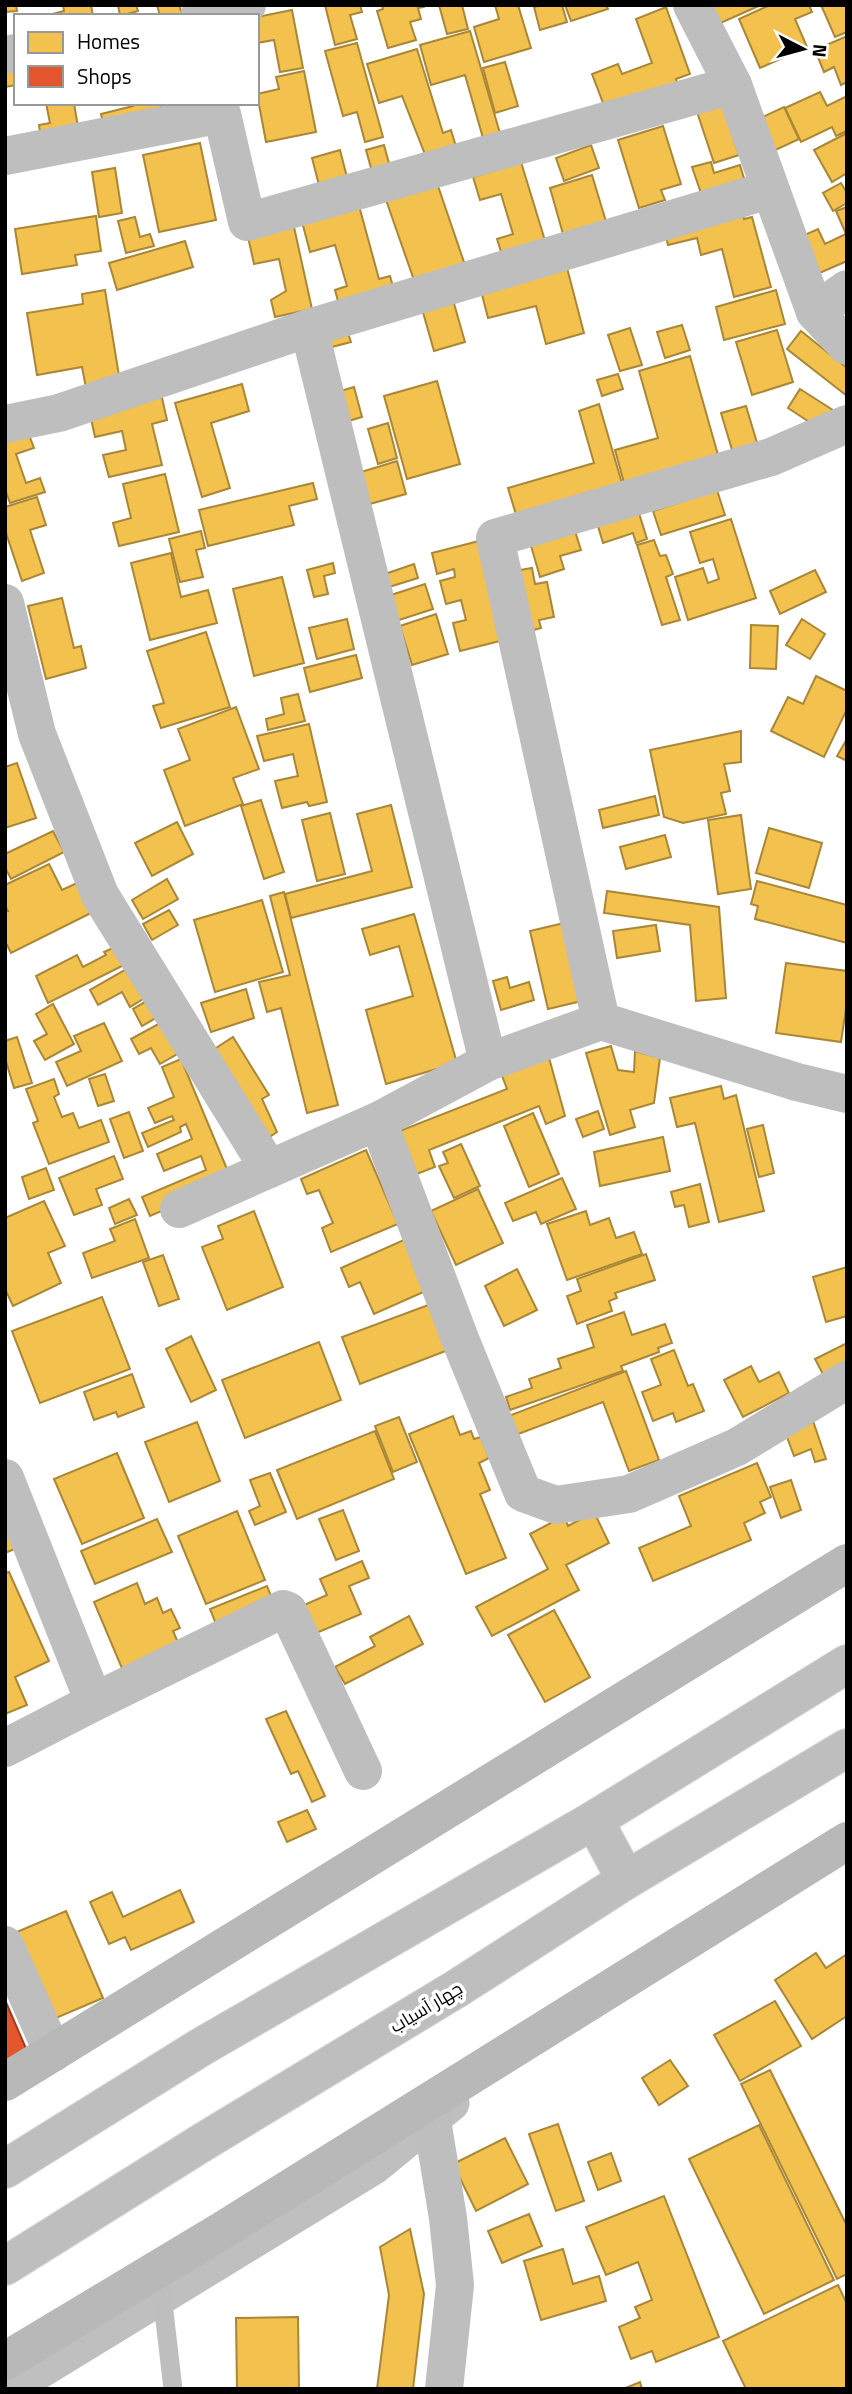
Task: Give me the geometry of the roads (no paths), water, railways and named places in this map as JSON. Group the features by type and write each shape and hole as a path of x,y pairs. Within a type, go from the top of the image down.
{"main road":[{"path":"208,14 247,5"},
{"path":"692,5 733,85 815,312 847,346"},
{"path":"5,156 222,114 247,222 733,85"},
{"path":"5,425 59,413 309,328 769,190"},
{"path":"815,312 847,289"},
{"path":"309,328 488,1062"},
{"path":"601,1021 495,538 771,457 847,424"},
{"path":"5,603 37,734 100,895 269,1169"},
{"path":"179,1209 379,1121 488,1062 601,1021 797,1082 846,1089"},
{"path":"379,1121 460,1339 523,1493 556,1505 629,1494 737,1447 847,1380"},
{"path":"5,1478 94,1702"},
{"path":"5,1748 283,1609 288,1611 363,1770"},
{"path":"5,2169 201,2048 594,1820 847,1664"},
{"name":"چهار آسیاب","path":"5,2266 456,1989 626,1880 847,1748"},
{"path":"594,1820 626,1880"},
{"path":"5,1945 53,2053"},
{"path":"429,2102 456,2285 444,2389"}],"street":[{"path":"5,2082 847,1563"},
{"path":"5,2361 159,2269 847,1841"}],"lane":[{"path":"159,2269 173,2389"}],"waterway":[{"path":"9,2389 374,2166 451,2103"}]}
